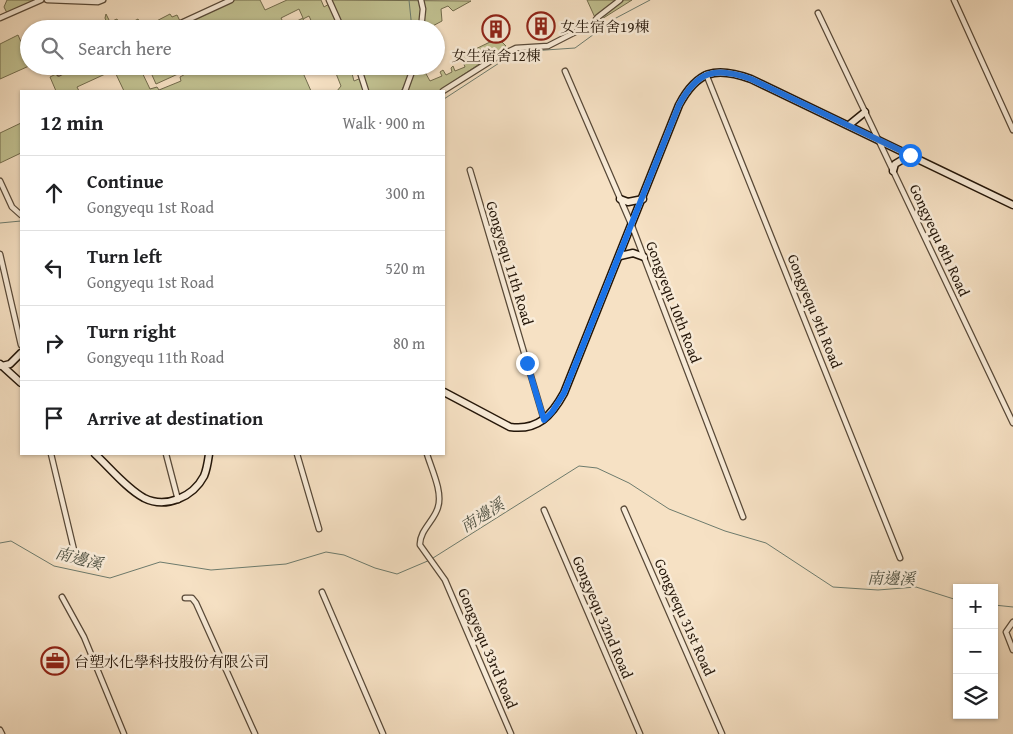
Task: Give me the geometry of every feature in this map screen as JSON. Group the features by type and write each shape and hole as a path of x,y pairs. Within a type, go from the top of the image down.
{"street":[{"path":"0,18 41,0"},
{"path":"47,0 98,2 103,0"},
{"path":"188,20 231,0"},
{"path":"329,0 338,20"},
{"path":"421,0 422,20"},
{"path":"445,90 497,57 516,48 548,46 586,27 598,20 598,16 620,0"},
{"path":"954,0 1013,130"},
{"name":"Gongyequ 8th Road","path":"818,13 1013,423"},
{"name":"Gongyequ 10th Road","path":"564,71 632,226 744,517"},
{"path":"445,393 510,427 528,427 544,420 552,412 564,393 679,105 688,88 706,74 724,71 733,73 878,138 1013,205"},
{"name":"Gongyequ 9th Road","path":"706,74 900,558"},
{"path":"361,75 366,90"},
{"path":"407,90 411,75"},
{"path":"849,125 865,112"},
{"path":"893,170 896,164 910,155"},
{"name":"Gongyequ 11th Road","path":"470,170 544,420"},
{"path":"0,181 12,207 20,215"},
{"path":"620,199 628,202 642,198"},
{"path":"620,256 633,252 644,257"},
{"path":"0,254 20,341"},
{"path":"1,365 10,364 20,353"},
{"path":"1,365 20,382"},
{"path":"51,455 74,550"},
{"path":"97,455 145,498 160,502 178,500 192,491 201,481 210,455"},
{"path":"166,455 178,500"},
{"path":"297,455 319,529"},
{"name":"Gongyequ 33rd Road","path":"427,455 439,503 436,513 420,538 420,545 423,553 445,580 511,734"},
{"name":"Gongyequ 31st Road","path":"624,509 722,734"},
{"name":"Gongyequ 32nd Road","path":"544,510 640,734"},
{"path":"322,592 383,734"},
{"path":"62,597 84,637 124,734"},
{"path":"185,598 192,598 196,602 255,734"},
{"path":"1013,622 1006,632 1013,650"},
{"path":"0,730 2,734"}],"green space":[{"path":"7,0 41,0 8,15 4,7"},
{"path":"231,0 260,0 265,10 287,0 321,0 324,7 329,4 327,0 471,1 453,11 448,6 441,9 442,20 311,20 309,16 304,20 299,20 303,18 299,9 281,18 282,20 188,20"},
{"path":"587,0 632,0 597,22"},
{"path":"170,14 172,17 177,15 180,20 158,20"},
{"path":"18,35 20,40 20,70 0,79 0,44"},
{"path":"501,41 506,46 440,90 338,90 341,86 337,75 352,75 354,81 361,78 360,75 427,75 430,81 452,72 451,68 453,66 455,71 465,67 461,56 490,42"},
{"path":"54,75 103,75 77,87 78,90 56,90 50,77"},
{"path":"116,75 143,75 150,89 157,87 159,90 124,90"},
{"path":"152,75 176,75 156,84"},
{"path":"184,75 304,75 311,90 159,90 181,81 180,77"},
{"path":"20,123 20,153 0,163 0,133"}],"waterway":[{"path":"409,0 411,20"},
{"path":"445,98 516,52 575,48 616,18 650,0"},
{"path":"402,90 406,83"},
{"path":"0,223 20,221"},
{"name":"南邊溪","path":"433,558 579,466 597,468 629,483 669,509 725,531 766,543 833,587 878,590 916,587 953,599"},
{"name":"南邊溪","path":"0,543 11,541 54,566 110,578 160,562 211,570 286,564 326,552 344,555 375,568 397,574 430,560"},
{"name":"南邊溪","path":"998,605 1013,607"}],"place":[{"name":"女生宿舍19棟","path":"541,26"},
{"name":"女生宿舍12棟","path":"496,29"},
{"name":"台塑水化學科技股份有限公司","path":"55,661"}],"route":[{"path":"527,363 544,420 557,406 564,393 679,105 688,88 706,74 724,71 751,79 878,138 910,155"}]}
